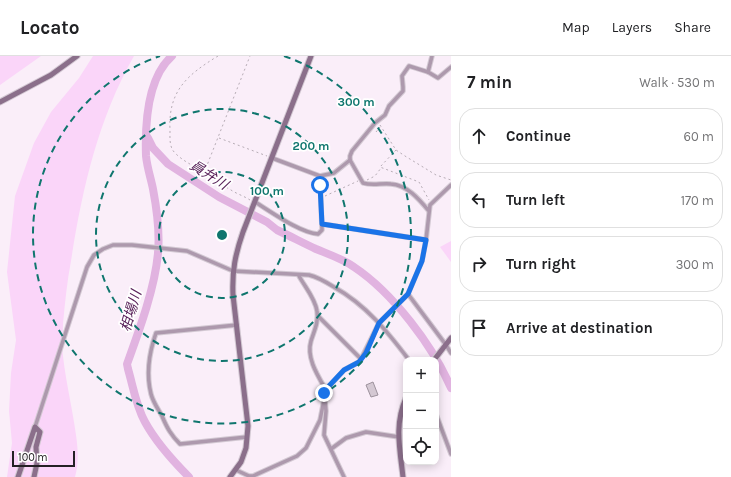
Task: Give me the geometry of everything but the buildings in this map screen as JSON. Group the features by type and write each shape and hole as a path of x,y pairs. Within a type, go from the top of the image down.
{"street":[{"path":"0,102 51,75 77,56"},
{"path":"230,477 241,462 248,437 233,295 233,271 237,250 311,56"},
{"path":"428,72 432,56"},
{"path":"428,210 415,194 396,185 366,184 361,181 350,160 350,156 352,151 374,123 385,115 389,106 402,91 404,87 402,76 409,66 428,72 438,78 451,67"},
{"path":"272,158 320,176 334,173 350,160"},
{"path":"254,203 281,219 315,234 319,233 321,232 322,224 320,176"},
{"path":"236,470 249,476 253,476 301,453 310,442 320,420 326,390 344,370 362,359 380,322 407,295 422,261 426,240 428,210 431,203 451,185"},
{"path":"322,224 426,240"},
{"path":"18,477 36,427 90,261 96,253 113,245 168,248 187,251 233,271 312,276 336,288 365,309 380,322 407,357"},
{"path":"299,276 315,302 318,321 310,345 310,357 326,390"},
{"path":"407,295 451,353"},
{"path":"318,316 362,359"},
{"path":"237,325 156,333 152,344 148,378 151,396 171,435 180,444 248,437"},
{"path":"436,357 451,338"},
{"path":"324,397 326,411 324,435 344,477"},
{"path":"402,477 398,422 403,407"},
{"path":"439,422 451,454"},
{"path":"34,477 38,463 36,447 40,432 36,427"},
{"path":"331,449 346,438 366,432 399,437"}],"path":[{"path":"218,56 191,74 183,82 174,99 169,120 172,150 179,157 233,192 254,203"},
{"path":"204,173 250,56"},
{"path":"378,120 380,127 386,133 396,150 411,161 436,175 451,180"},
{"path":"376,132 380,127"},
{"path":"219,138 272,158"},
{"path":"320,198 373,177 396,150"},
{"path":"381,168 419,182 431,203"}],"shaded area":[{"path":"0,56 41,56 0,85"},
{"path":"93,56 134,56 121,80 101,130 93,156 80,208 67,284 62,345 64,368 77,440 78,456 75,477 7,477 12,443 9,411 11,373 16,340 7,272 15,196 34,143 51,112 79,78"},
{"path":"451,241 451,262 440,247"}],"waterway":[{"name":"相場川","path":"172,56 164,65 157,77 149,103 146,131 146,156 157,213 159,237 158,253 150,295 127,364 137,403 145,422 165,451 189,477"},
{"name":"員弁川","path":"148,138 153,148 168,164 219,197 267,222 277,230 345,262 369,278 397,306 423,338 434,355 451,388"}],"route":[{"path":"320,185 322,224 426,240 422,261 408,294 379,323 362,359 344,370 324,393"}]}
